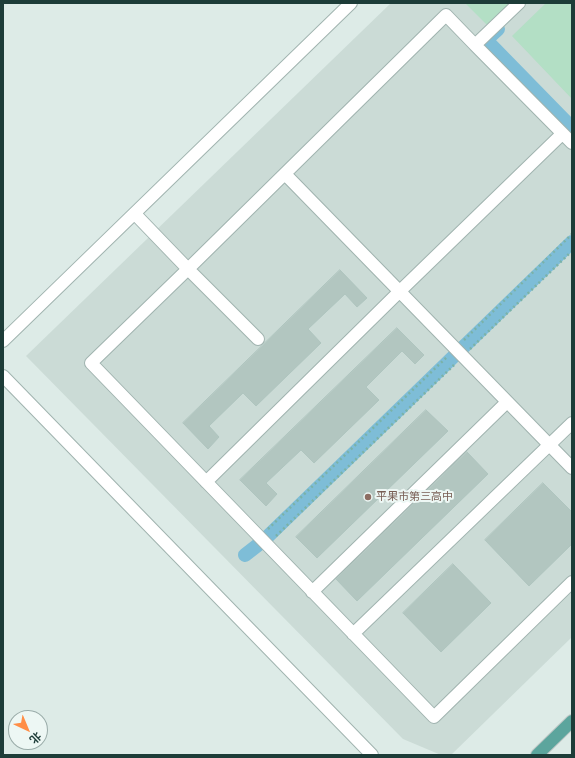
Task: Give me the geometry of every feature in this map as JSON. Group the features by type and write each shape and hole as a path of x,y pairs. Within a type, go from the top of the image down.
{"main road":[{"path":"537,755 572,721"}],"street":[{"path":"3,341 350,3"},
{"path":"475,45 519,3"},
{"path":"572,144 446,15 91,363 434,717 572,582"},
{"path":"206,482 562,134"},
{"path":"285,174 572,468"},
{"path":"135,214 258,340"},
{"path":"3,376 372,755"},
{"path":"312,592 507,402"},
{"path":"353,634 572,423"}],"path":[{"path":"263,541 459,352 572,234"},
{"path":"263,541 459,352 572,251"}],"shaded area":[{"name":"平果市第三高中","path":"391,3 572,3 572,637 451,755 441,755 403,739 26,356"}],"green space":[{"path":"465,3 513,3 489,27"},
{"path":"546,3 572,3 572,99 512,36"}],"building":[{"path":"340,270 367,298 357,307 345,294 308,329 321,343 256,406 243,393 209,426 219,437 208,449 183,423"},
{"path":"397,328 424,355 415,364 402,351 366,387 379,400 314,463 301,450 266,483 277,494 266,506 240,480"},
{"path":"426,410 448,431 317,558 296,537"},
{"path":"467,452 488,474 357,601 336,579"},
{"path":"543,483 572,512 572,544 529,586 485,540"},
{"path":"453,564 491,603 441,652 403,613"}],"waterway":[{"path":"498,29 486,40 572,128"},
{"path":"245,555 263,541 572,242"}],"place":[{"name":"平果市第三高中","path":"368,497"}]}
